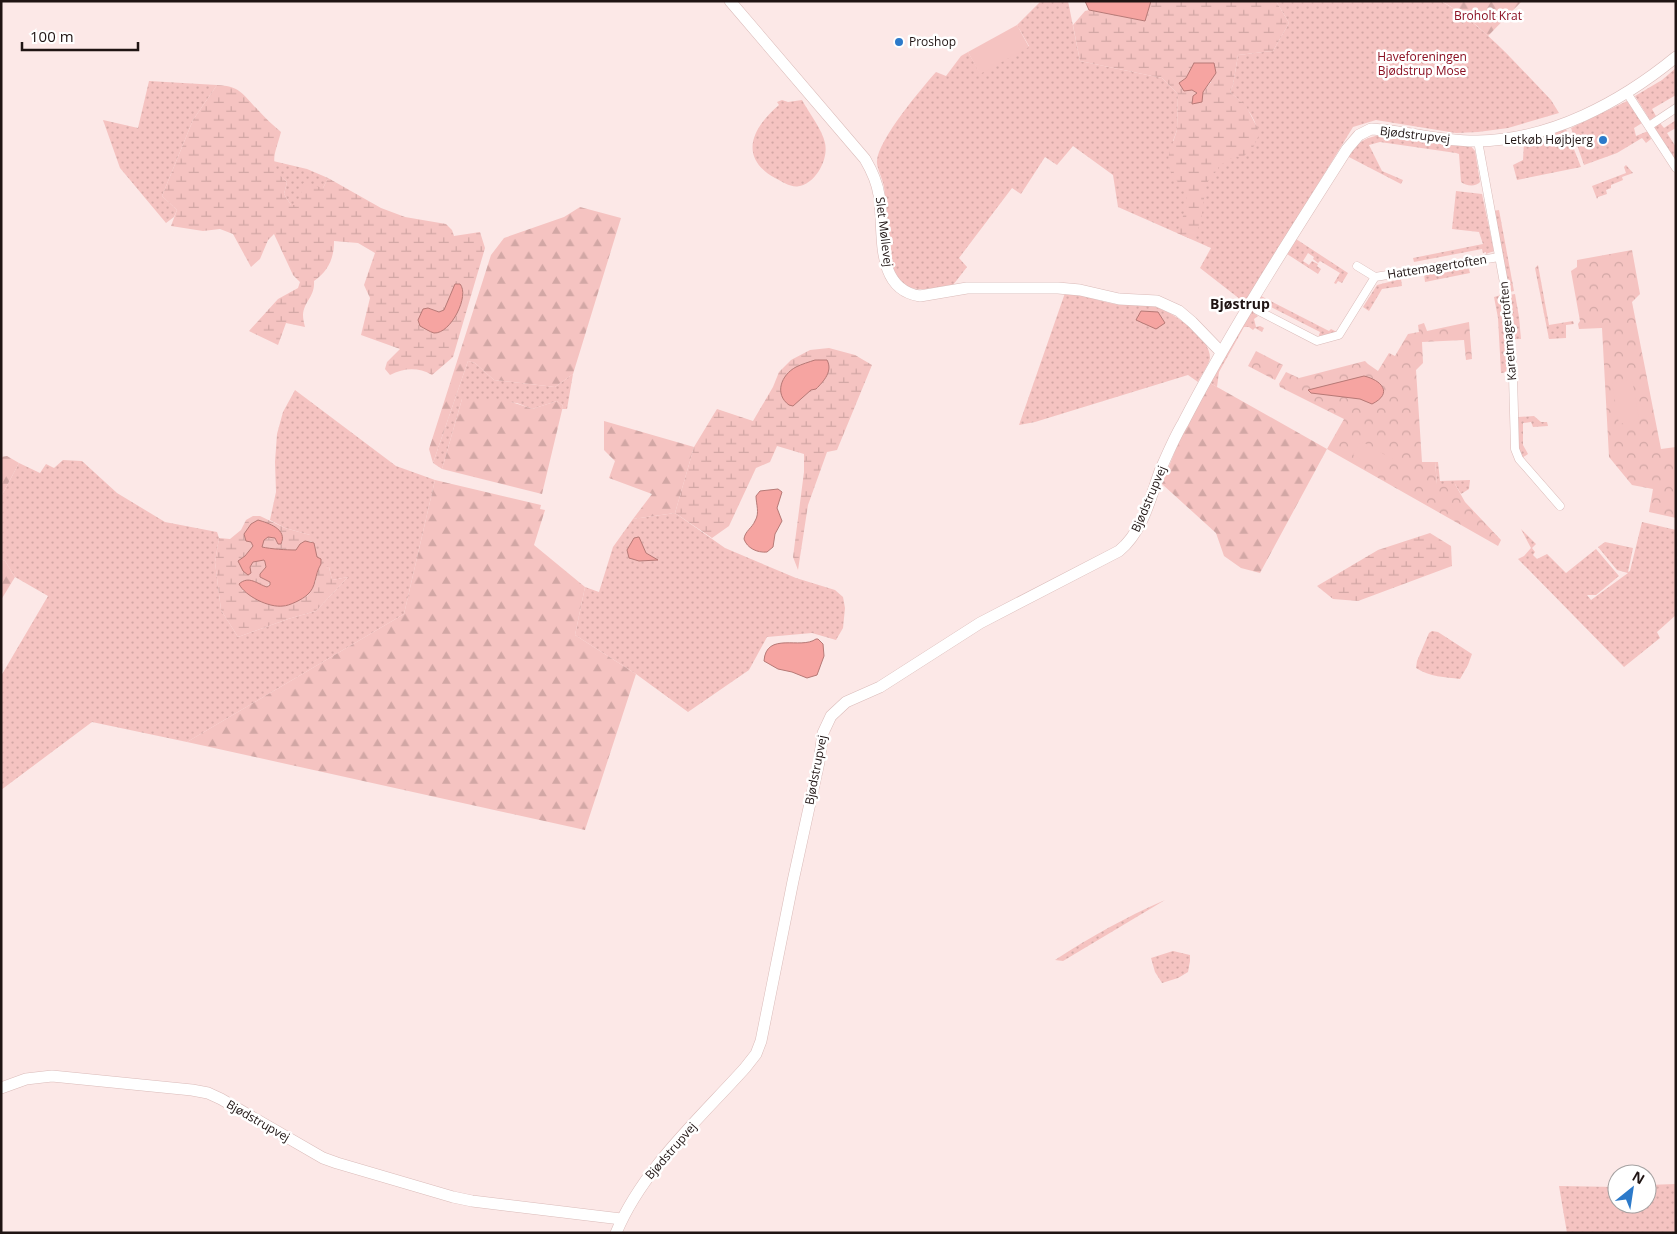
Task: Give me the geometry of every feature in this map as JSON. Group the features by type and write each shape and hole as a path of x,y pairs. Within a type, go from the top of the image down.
{"street":[{"name":"Slet Møllevej","path":"730,1 865,159 877,184 880,197 887,268 890,277 901,289 920,296 967,288 1069,288 1119,299 1157,302 1179,311 1221,352"},
{"name":"Bjødstrupvej","path":"1,1088 26,1079 52,1076 192,1090 221,1100 323,1158 453,1198 621,1219 650,1173 756,1054 761,1041 819,762 823,733 831,716 846,702 880,687 980,622 1119,551 1127,544 1138,530 1162,467 1181,425 1221,352 1341,157 1359,134 1377,129 1453,140 1478,141 1518,136 1568,122 1603,106 1627,93 1676,57"},
{"path":"1627,93 1676,168"},
{"path":"1649,126 1676,108"},
{"name":"Karetmagertoften","path":"1478,141 1506,294 1515,449 1519,459 1560,506"},
{"name":"Hattemagertoften","path":"1357,266 1375,277 1499,257"},
{"name":"Hattemagertoften","path":"1257,310 1317,341 1340,335 1375,277"},
{"path":"616,1233 621,1219"}],"green space":[{"name":"Haveforeningen Bjødstrup Mose","path":"1041,1 1068,1 1080,61 1162,78 1178,94 1177,130 1173,141 1258,137 1253,117 1230,92 1238,55 1273,51 1289,23 1276,1 1441,1 1472,22 1499,46 1551,100 1559,113 1508,128 1478,132 1456,133 1376,120 1353,127 1245,303 1200,268 1211,248 1118,207 1113,175 1073,146 1057,165 1045,157 1021,194 1012,188 959,258 967,267 953,285 916,289 902,284 897,278 893,267 884,187 877,163 879,152 901,115 936,72 946,76 961,56 968,52 980,73 1029,46 1017,25"},
{"path":"1151,1 1276,1 1289,23 1273,51 1238,55 1230,92 1246,106 1258,129 1258,137 1254,146 1242,158 1235,156 1222,164 1206,184 1201,220 1198,229 1191,239 1177,233 1188,202 1183,189 1171,173 1168,164 1169,154 1177,130 1178,94 1162,78 1080,61 1073,25 1085,11 1089,10 1145,21","holes":["1186,78 1211,82 1203,92 1197,93 1179,83"]},
{"name":"Broholt Krat","path":"1441,1 1522,1 1488,36 1466,17"},
{"path":"1017,25 1029,47 980,74 968,52"},
{"path":"1676,68 1676,95 1652,109 1656,116 1650,120 1635,96 1662,80"},
{"path":"149,81 217,85 193,120 162,196 177,210 174,217 166,223 120,168 103,120 138,128"},
{"path":"217,85 237,89 281,132 274,159 277,170 287,182 284,194 291,205 299,205 303,183 323,188 328,178 381,208 405,217 446,224 452,230 454,236 480,232 485,248 453,357 432,375 411,369 390,375 385,369 387,362 400,349 361,335 370,298 364,285 375,253 358,243 334,241 333,253 329,264 314,281 313,291 305,306 303,316 305,327 286,323 278,345 249,331 278,299 298,288 300,282 293,275 274,234 268,240 260,259 251,267 233,234 220,229 203,231 171,226 177,210 162,196 193,120","holes":["462,286 463,294 458,308 418,320 429,308 439,312 444,310"]},
{"path":"782,100 788,102 802,100 825,143 825,157 820,169 812,179 800,186 787,184 763,170 756,161 753,152 753,142 756,133 762,123 779,105 777,102"},
{"path":"1627,101 1642,123 1634,128 1636,136 1648,131 1651,139 1646,143 1642,138 1617,153 1584,165 1571,128"},
{"path":"1676,120 1676,128 1667,133 1676,147 1676,161 1654,127 1660,123 1664,128"},
{"path":"1566,129 1581,167 1517,180 1513,165 1523,160 1524,142"},
{"path":"1381,135 1470,145 1475,151 1480,182 1476,185 1471,185 1461,182 1459,154 1456,153 1380,142 1369,145 1382,171 1403,180 1401,184 1347,156 1361,142 1370,137"},
{"path":"273,161 307,169 328,178 323,188 299,205 291,205 284,194 287,182 277,173"},
{"path":"1626,165 1633,173 1622,177 1623,180 1611,185 1611,188 1606,190 1607,194 1597,199 1592,186 1626,173 1624,167"},
{"path":"1456,191 1482,194 1494,251 1486,254 1486,252 1483,253 1482,249 1414,262 1413,258 1483,244 1479,232 1452,229"},
{"path":"580,207 621,218 573,374 555,387 494,380 475,363 468,361 433,463 429,449 491,255 504,238 564,217"},
{"path":"1499,210 1514,291 1509,292 1493,211"},
{"path":"1296,239 1348,273 1342,283 1338,281 1336,284 1334,283 1340,273 1320,261 1318,263 1308,253 1303,261 1309,265 1312,261 1318,264 1317,266 1321,269 1318,274 1287,254"},
{"path":"1632,250 1640,294 1632,302 1661,449 1676,447 1676,518 1649,512 1653,489 1632,485 1609,457 1602,328 1579,329 1578,324 1580,321 1571,271 1577,267 1577,260"},
{"path":"1538,265 1549,325 1573,321 1574,324 1566,325 1566,338 1549,339 1535,268"},
{"path":"1468,266 1470,273 1425,282 1424,274"},
{"path":"1401,279 1402,286 1382,289 1369,311 1363,307 1377,285"},
{"path":"1065,293 1114,304 1152,306 1169,313 1197,333 1204,342 1209,350 1210,358 1207,367 1198,382 1188,375 1035,422 1019,425"},
{"path":"1515,294 1521,339 1514,339 1509,295"},
{"path":"1259,295 1329,331 1331,329 1337,332 1318,338 1320,332 1261,302 1257,310 1251,307"},
{"path":"1501,295 1509,357 1508,372 1501,373 1498,318 1494,297"},
{"path":"1250,309 1256,312 1255,314 1258,316 1254,319 1256,327 1264,328 1262,332 1255,328 1253,330 1249,327 1244,327 1219,372 1217,387 1210,383"},
{"path":"1469,322 1472,359 1466,360 1464,340 1422,342 1423,363 1416,370 1422,462 1435,462 1437,484 1455,484 1465,502 1501,540 1498,546 1327,449 1344,419 1280,387 1279,384 1286,372 1299,378 1365,361 1378,371 1389,353 1395,356 1408,334 1419,332 1418,325 1424,323 1427,331"},
{"path":"829,348 855,355 872,365 837,450 827,452 808,505 798,570 793,557 804,472 804,454 777,446 770,462 756,468 729,526 712,538 675,513 694,447 717,409 753,421 773,387 779,372 791,360 810,350"},
{"path":"1256,351 1283,365 1275,380 1248,366"},
{"path":"468,361 475,363 494,380 555,387 573,374 567,409 562,409 563,406 557,401 532,409 517,403 462,399 442,469 433,463"},
{"path":"1632,379 1639,420 1619,424 1612,383"},
{"path":"1210,383 1327,449 1260,573 1241,568 1224,556 1216,533 1162,484 1183,431"},
{"path":"295,390 396,466 435,480 404,614 187,742 92,722 1,790 1,676 48,596 15,577 5,561 1,559 1,497 19,463 40,473 46,464 54,468 63,460 82,461 117,493 165,522 217,532 219,538 215,562 221,610 238,637 316,611 348,577 332,580 329,567 319,567 321,564 317,558 314,543 310,541 310,535 285,528 270,520 276,492 275,462 277,434 283,412"},
{"path":"462,399 505,401 532,409 557,401 563,406 542,494 442,469"},
{"path":"1534,416 1541,422 1547,422 1548,426 1533,427 1531,422 1523,423 1523,445 1528,454 1522,458 1518,452 1518,417"},
{"path":"604,421 694,447 675,513 633,519 652,494 609,478 615,461 604,450"},
{"path":"1361,441 1394,460 1386,473 1353,455"},
{"path":"7,456 19,463 1,497 1,457"},
{"path":"1435,462 1438,462 1440,481 1470,480 1469,489 1461,494 1455,484 1437,484"},
{"path":"435,480 541,505 540,509 545,510 534,545 585,587 575,635 636,674 585,830 187,742 404,614"},
{"path":"675,513 725,548 796,578 835,590 843,597 845,608 843,628 836,640 812,633 767,637 749,670 688,712 636,674 575,635 585,587 599,592 613,547 633,519"},
{"path":"253,516 260,516 285,528 310,535 310,541 302,543 297,550 261,547 264,540 268,537 275,538 278,544 281,544 283,541 269,524 258,520 251,542 253,545 245,557 241,558 243,571 251,573 250,567 253,562 263,560 266,567 260,574 260,577 270,582 267,587 260,585 242,590 272,605 285,606 307,596 316,581 316,572 319,567 329,567 332,580 348,577 316,611 238,637 221,610 215,562 219,538 230,539 241,530 246,520"},
{"path":"1642,522 1676,530 1676,615 1657,632 1660,638 1624,667 1518,559 1524,556 1531,548 1521,529 1536,544 1532,548 1535,552 1533,555 1537,559 1547,554 1566,573 1596,549 1619,576 1596,595 1587,595 1591,600 1628,573 1617,570 1598,547 1605,542 1633,548 1628,572 1630,571"},
{"path":"1430,533 1451,546 1452,566 1358,601 1333,599 1317,586 1378,550"},
{"path":"1,559 5,561 15,577 1,600"},
{"path":"1432,631 1438,632 1472,654 1460,679 1432,675 1416,668 1429,633"},
{"path":"1165,900 1063,961 1055,960 1108,928"},
{"path":"1173,951 1190,955 1188,972 1178,978 1162,983 1155,972 1151,958"},
{"path":"1676,1184 1676,1233 1567,1233 1559,1186 1607,1187 1607,1214 1657,1214 1657,1185"}],"shaded area":[{"path":"1085,1 1151,1 1145,21 1089,10"},
{"path":"1194,63 1214,63 1216,73 1203,92 1202,102 1192,104 1193,96 1197,93 1192,90 1184,91 1179,83 1186,78"},
{"path":"455,284 460,284 463,296 457,313 447,327 440,332 434,333 420,326 418,320 423,309 428,308 439,312 444,310"},
{"path":"1141,311 1158,312 1165,323 1156,329 1136,320"},
{"path":"815,360 827,360 829,368 827,376 816,389 811,390 793,406 789,405 782,396 781,385 783,380 791,370"},
{"path":"1364,376 1376,381 1383,387 1382,396 1372,404 1360,399 1311,393 1308,390"},
{"path":"778,489 782,492 777,508 782,521 775,534 773,547 767,552 756,551 747,545 744,539 754,523 758,512 756,496 760,491"},
{"path":"258,520 276,527 282,534 281,544 278,544 275,538 268,537 264,540 262,547 296,550 305,541 314,543 317,557 321,559 314,585 310,592 292,604 277,606 265,603 246,593 239,584 250,580 267,587 270,585 270,582 260,577 260,574 266,567 264,560 253,562 250,567 251,573 248,575 243,571 238,561 253,546 251,542 246,541 244,534 251,524"},
{"path":"639,537 646,553 658,560 639,561 629,558 627,550 634,538"},
{"path":"816,639 823,644 824,656 817,675 807,678 778,669 764,661 766,652 771,646 785,643 810,642"}],"place":[{"name":"Proshop","path":"899,42"},
{"name":"Letkøb Højbjerg","path":"1603,140"}],"district":[{"name":"Bjøstrup","path":"1240,304"}]}
